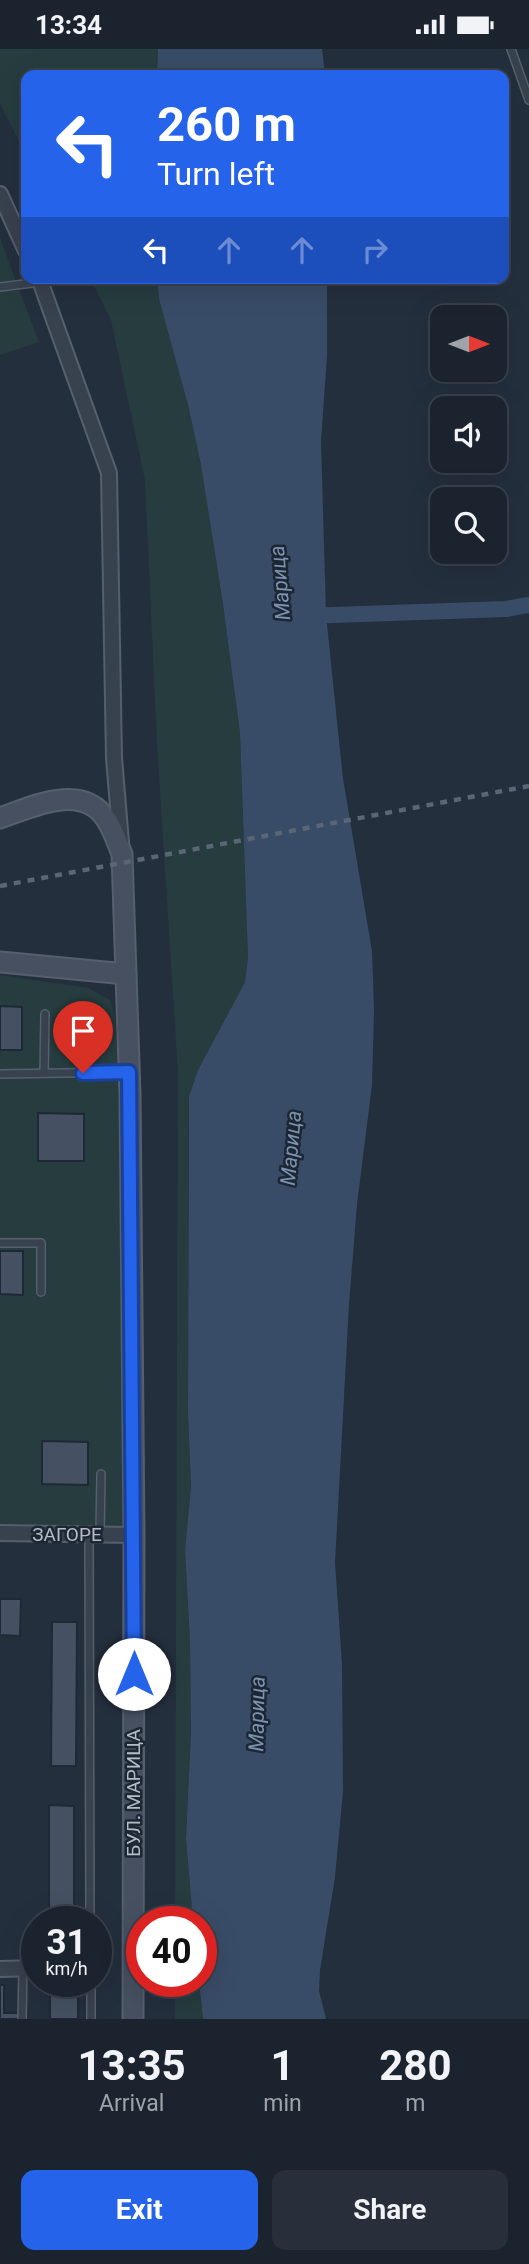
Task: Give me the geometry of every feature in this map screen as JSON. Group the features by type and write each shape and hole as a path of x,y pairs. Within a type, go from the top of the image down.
{"street":[{"path":"0,194 21,240"},
{"path":"41,284 108,473 114,758 122,853"},
{"path":"0,818 51,801 78,800 94,805 106,818 122,853"},
{"name":"БУЛ. МАРИЦА","path":"122,853 129,1072 134,1535 133,2019"},
{"path":"0,962 126,974"},
{"name":"ЗАГОРЕ","path":"0,1533 134,1535"},
{"path":"0,1969 21,1968"}],"lane":[{"path":"511,49 526,82 529,100"},
{"path":"0,287 21,283"},
{"path":"44,1073 45,1014"},
{"path":"0,1074 129,1072"},
{"path":"0,1243 41,1243 41,1291"},
{"path":"90,1906 94,1534 102,1474"},
{"path":"22,2019 25,1997"},
{"path":"90,1997 91,2019"}],"green space":[{"path":"0,49 158,49 157,70 21,70 21,145 0,104"},
{"path":"0,238 39,342 0,355"},
{"path":"93,284 158,284 159,299 188,405 201,465 240,733 248,957 245,982 198,1070 189,1096 188,1411 191,1487 185,1550 191,1732 186,1840 192,1906 175,1906 178,1073 157,743 145,480 111,320"},
{"path":"0,975 88,988 110,1000 119,1030 123,1526 0,1524"},
{"path":"175,1997 201,1997 203,2019 175,2019"}],"water":[{"path":"158,49 322,49 324,70 157,70"},
{"name":"Марица","path":"158,284 327,284 327,356 321,441 326,615 343,779 372,951 374,1010 372,1085 357,1204 349,1304 335,1563 342,1664 343,1791 335,1877 320,1970 319,1991 326,2019 203,2019 201,1997 217,1997 217,1906 192,1906 186,1839 191,1732 185,1550 191,1487 188,1411 189,1096 198,1070 245,982 248,957 240,733 201,465 188,405 159,299"}],"building":[{"path":"0,1006 22,1007 22,1050 0,1050"},
{"path":"38,1113 84,1114 84,1161 38,1161"},
{"path":"0,1251 23,1251 23,1295 0,1294"},
{"path":"42,1441 88,1442 88,1485 42,1484"},
{"path":"0,1599 21,1599 20,1636 0,1635"},
{"path":"52,1622 77,1622 76,1766 51,1766"},
{"path":"49,1805 74,1806 74,1906 49,1906"},
{"path":"0,1985 4,1985 4,2013 18,2013 18,2019 0,2019"},
{"path":"50,1997 78,1997 78,2019 50,2019"}],"waterway":[{"name":"Марица","path":"304,616 506,609 529,605"}],"railway":[{"path":"0,886 529,786"}],"route":[{"path":"83,1073 129,1072 134,1674"}]}
